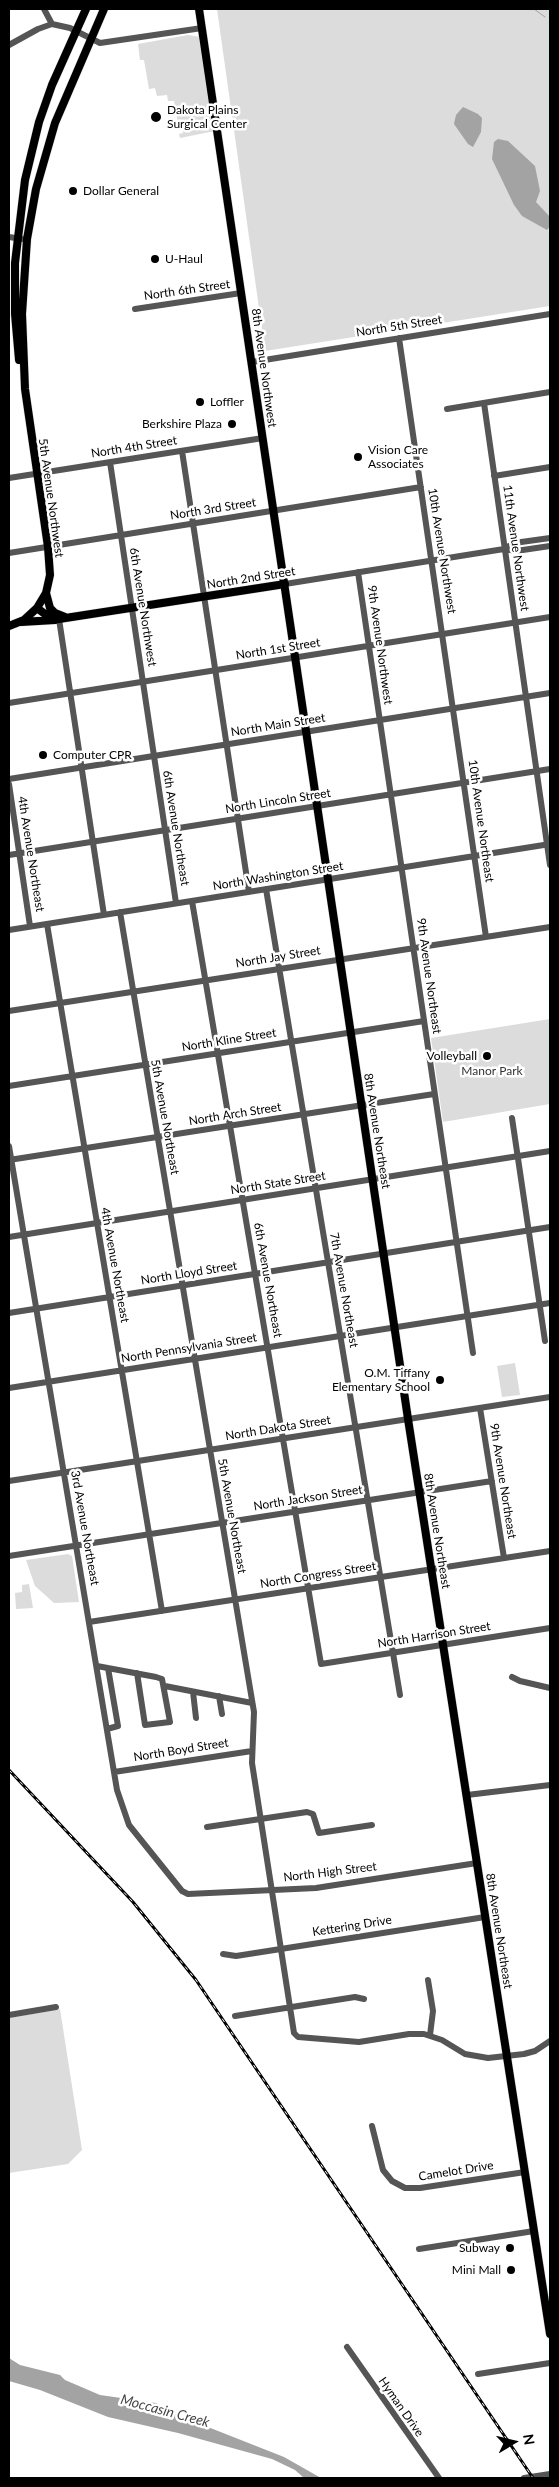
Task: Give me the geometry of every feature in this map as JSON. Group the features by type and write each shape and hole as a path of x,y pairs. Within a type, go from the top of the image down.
{"main road":[{"name":"5th Avenue Northwest","path":"37,608 46,593 50,575 48,547 18,355 14,314 12,238 39,122 52,86 86,9"},
{"name":"5th Avenue Northwest","path":"24,389 22,314 27,239 36,189 47,146 65,96 104,9"},
{"name":"8th Avenue Northwest","path":"199,9 306,731"},
{"name":"North 2nd Street","path":"20,622 70,618 285,584"},
{"path":"46,593 52,610 70,618"},
{"path":"9,626 20,622 37,608 58,619"},
{"name":"8th Avenue Northeast","path":"306,731 408,1419 550,2334"}],"street":[{"path":"44,9 52,24"},
{"path":"9,45 38,29 52,24 64,26 90,39 106,43 202,28"},
{"path":"12,238 27,239"},
{"name":"North 6th Street","path":"135,309 242,293"},
{"name":"North 5th Street","path":"252,362 550,314"},
{"name":"10th Avenue Northwest","path":"399,338 453,708"},
{"path":"447,409 550,392"},
{"name":"11th Avenue Northwest","path":"484,403 504,549 549,844 550,865"},
{"name":"North 4th Street","path":"9,478 263,438"},
{"path":"182,451 249,892"},
{"name":"6th Avenue Northwest","path":"110,462 154,756"},
{"path":"494,476 550,467"},
{"name":"North 3rd Street","path":"9,553 421,487"},
{"name":"North 2nd Street","path":"285,584 504,549 514,544 550,538"},
{"name":"North 2nd Street","path":"504,549 516,551 550,546"},
{"name":"9th Avenue Northwest","path":"358,572 380,720"},
{"name":"North 1st Street","path":"9,703 550,617"},
{"path":"58,619 104,915"},
{"path":"47,621 57,624 61,634"},
{"name":"North Main Street","path":"9,778 550,693"},
{"name":"10th Avenue Northeast","path":"453,708 486,937"},
{"name":"9th Avenue Northeast","path":"380,720 473,1353"},
{"name":"6th Avenue Northeast","path":"154,756 176,903"},
{"name":"North Lincoln Street","path":"9,855 550,769"},
{"name":"4th Avenue Northeast","path":"9,784 30,926"},
{"name":"North Washington Street","path":"9,930 549,844"},
{"name":"7th Avenue Northeast","path":"266,889 400,1695"},
{"name":"6th Avenue Northeast","path":"192,901 320,1664"},
{"name":"5th Avenue Northeast","path":"120,912 252,1703 254,1717 252,1750 260,1819 294,2033 298,2037 359,2042 404,2034 430,2036"},
{"name":"4th Avenue Northeast","path":"47,924 162,1611"},
{"name":"North Jay Street","path":"9,1011 550,927"},
{"name":"North Kline Street","path":"9,1086 424,1021"},
{"name":"North Arch Street","path":"10,1160 434,1094"},
{"path":"512,1118 545,1341"},
{"name":"3rd Avenue Northeast","path":"9,1146 119,1800 129,1825 185,1893"},
{"name":"North State Street","path":"9,1237 550,1151"},
{"name":"North Lloyd Street","path":"9,1313 550,1228"},
{"name":"North Pennsylvania Street","path":"9,1388 550,1302"},
{"name":"North Dakota Street","path":"9,1481 550,1397"},
{"name":"9th Avenue Northeast","path":"480,1408 504,1558"},
{"name":"North Jackson Street","path":"9,1556 492,1481"},
{"name":"North Congress Street","path":"89,1622 550,1551"},
{"name":"North Harrison Street","path":"320,1664 550,1628"},
{"path":"97,1666 108,1668 162,1679 165,1686 170,1722 145,1725 137,1674"},
{"path":"107,1729 118,1726 108,1668"},
{"path":"512,1677 520,1681 550,1688"},
{"path":"165,1686 252,1703"},
{"path":"193,1692 196,1718"},
{"path":"219,1696 222,1714"},
{"name":"North Boyd Street","path":"114,1772 252,1750"},
{"path":"467,1795 550,1785"},
{"path":"207,1827 309,1812 314,1816 317,1832 323,1833 372,1825"},
{"name":"North High Street","path":"185,1893 316,1888 477,1863"},
{"name":"Kettering Drive","path":"223,1954 236,1956 485,1917"},
{"path":"428,1980 433,2011 430,2036 470,2056 488,2058 535,2051 550,2041"},
{"path":"235,2016 355,1997 364,1999"},
{"path":"9,2015 56,2007"},
{"name":"Camelot Drive","path":"372,2126 383,2170 392,2181 405,2188 420,2188 525,2172"},
{"path":"419,2249 534,2231"},
{"name":"Hyman Drive","path":"347,2347 439,2478"},
{"path":"478,2374 550,2363"},
{"path":"524,2478 550,2474"}],"green space":[{"path":"217,9 550,9 550,306 265,351"},
{"path":"188,35 200,37 215,131 180,138 179,134 183,133 182,122 178,123 174,101 168,101 167,95 157,96 155,88 149,89 144,60 140,60 138,44"},
{"name":"Manor Park","path":"550,1019 550,1104 443,1122 431,1038"},
{"path":"515,1363 520,1395 502,1397 497,1366"},
{"path":"68,1554 72,1556 79,1602 54,1603 35,1586 26,1560"},
{"path":"29,1584 33,1608 16,1609 15,1593 22,1592 22,1585"},
{"path":"60,2009 82,2150 68,2164 9,2173 9,2018"}],"water":[{"path":"463,107 482,118 481,132 473,147 468,144 454,124 456,115"},
{"path":"498,139 508,141 535,166 540,191 536,202 550,217 550,226 547,230 522,216 514,205 492,159 494,142"},
{"name":"Moccasin Creek","path":"9,2358 20,2365 60,2375 65,2380 100,2395 156,2403 180,2416 284,2457 321,2478 304,2478 295,2470 272,2459 178,2433 108,2417 40,2390 9,2381"}],"waterway":[{"path":"534,9 545,17"}],"railway":[{"path":"9,1770 133,1902 196,1980 533,2478"}],"place":[{"name":"Dakota Plains Surgical Center","path":"156,117"},
{"name":"Dollar General","path":"73,191"},
{"name":"U-Haul","path":"155,259"},
{"name":"Loffler","path":"200,402"},
{"name":"Berkshire Plaza","path":"232,424"},
{"name":"Vision Care Associates","path":"358,457"},
{"name":"Computer CPR","path":"43,755"},
{"name":"Volleyball","path":"487,1056"},
{"name":"O.M. Tiffany Elementary School","path":"440,1380"},
{"name":"Subway","path":"510,2248"},
{"name":"Mini Mall","path":"511,2270"}]}
